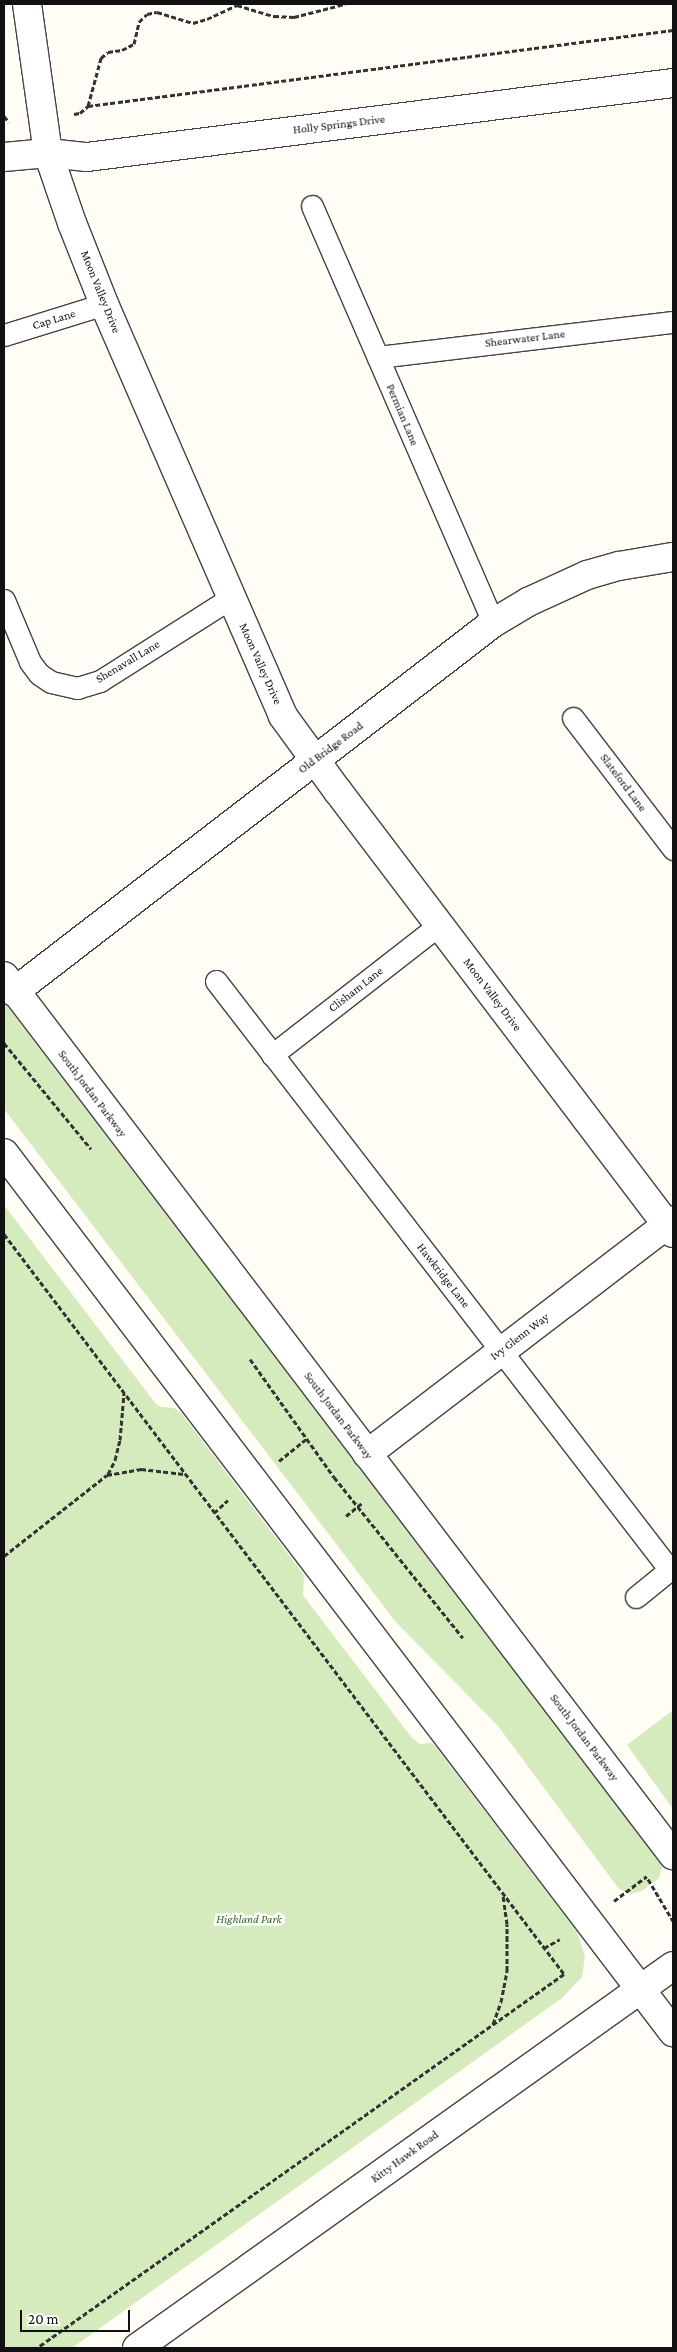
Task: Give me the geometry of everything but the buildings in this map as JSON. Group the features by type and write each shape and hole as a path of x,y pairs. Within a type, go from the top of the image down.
{"street":[{"name":"Moon Valley Drive","path":"28,4 48,153 104,304 283,716 439,925 671,1226"},
{"name":"Holly Springs Drive","path":"4,157 48,153 87,157 673,83"},
{"name":"Old Bridge Road","path":"9,984 314,760 493,623 528,602 587,575 619,566 673,557"},
{"name":"South Jordan Parkway","path":"9,984 673,1855"},
{"path":"4,1153 673,2032"},
{"name":"Ivy Glenn Way","path":"367,1454 501,1351 671,1226"},
{"name":"Kitty Hawk Road","path":"137,2348 673,1966"}],"lane":[{"name":"Permian Lane","path":"312,206 493,623"},
{"name":"Cap Lane","path":"4,335 104,304"},
{"name":"Shearwater Lane","path":"378,357 673,322"},
{"name":"Shenavall Lane","path":"4,600 30,662 39,674 51,682 77,688 100,681 231,598"},
{"name":"Slateford Lane","path":"573,718 673,849"},
{"name":"Clisham Lane","path":"272,1055 439,925"},
{"name":"Hawkridge Lane","path":"216,981 501,1351 672,1568 636,1597"}],"path":[{"path":"80,113 88,106 101,58 108,52 122,50 134,44 139,22 147,14 157,12 193,23 207,20 237,5 274,16 294,17 345,4"},
{"path":"88,106 673,30"},
{"path":"4,116 10,122"},
{"path":"4,1043 95,1154"},
{"path":"4,1234 564,1974 37,2348"},
{"path":"247,1354 306,1439 468,1645"},
{"path":"4,1556 107,1475 115,1460 120,1440 124,1393"},
{"path":"276,1462 313,1434"},
{"path":"107,1475 141,1469 185,1474"},
{"path":"641,1868 673,1921"},
{"path":"492,2025 501,2002 507,1972 507,1924 502,1894"}],"green space":[{"path":"4,1002 658,1858 662,1867 659,1878 642,1891 630,1894 619,1889 498,1726 395,1621 4,1109"},
{"name":"Highland Park","path":"4,1205 156,1404 161,1407 174,1408 181,1413 304,1575 303,1595 305,1598 412,1738 420,1744 431,1743 436,1747 577,1932 585,1956 582,1977 562,1998 72,2348 4,2348"},
{"path":"673,1710 673,1809 627,1745"}]}
